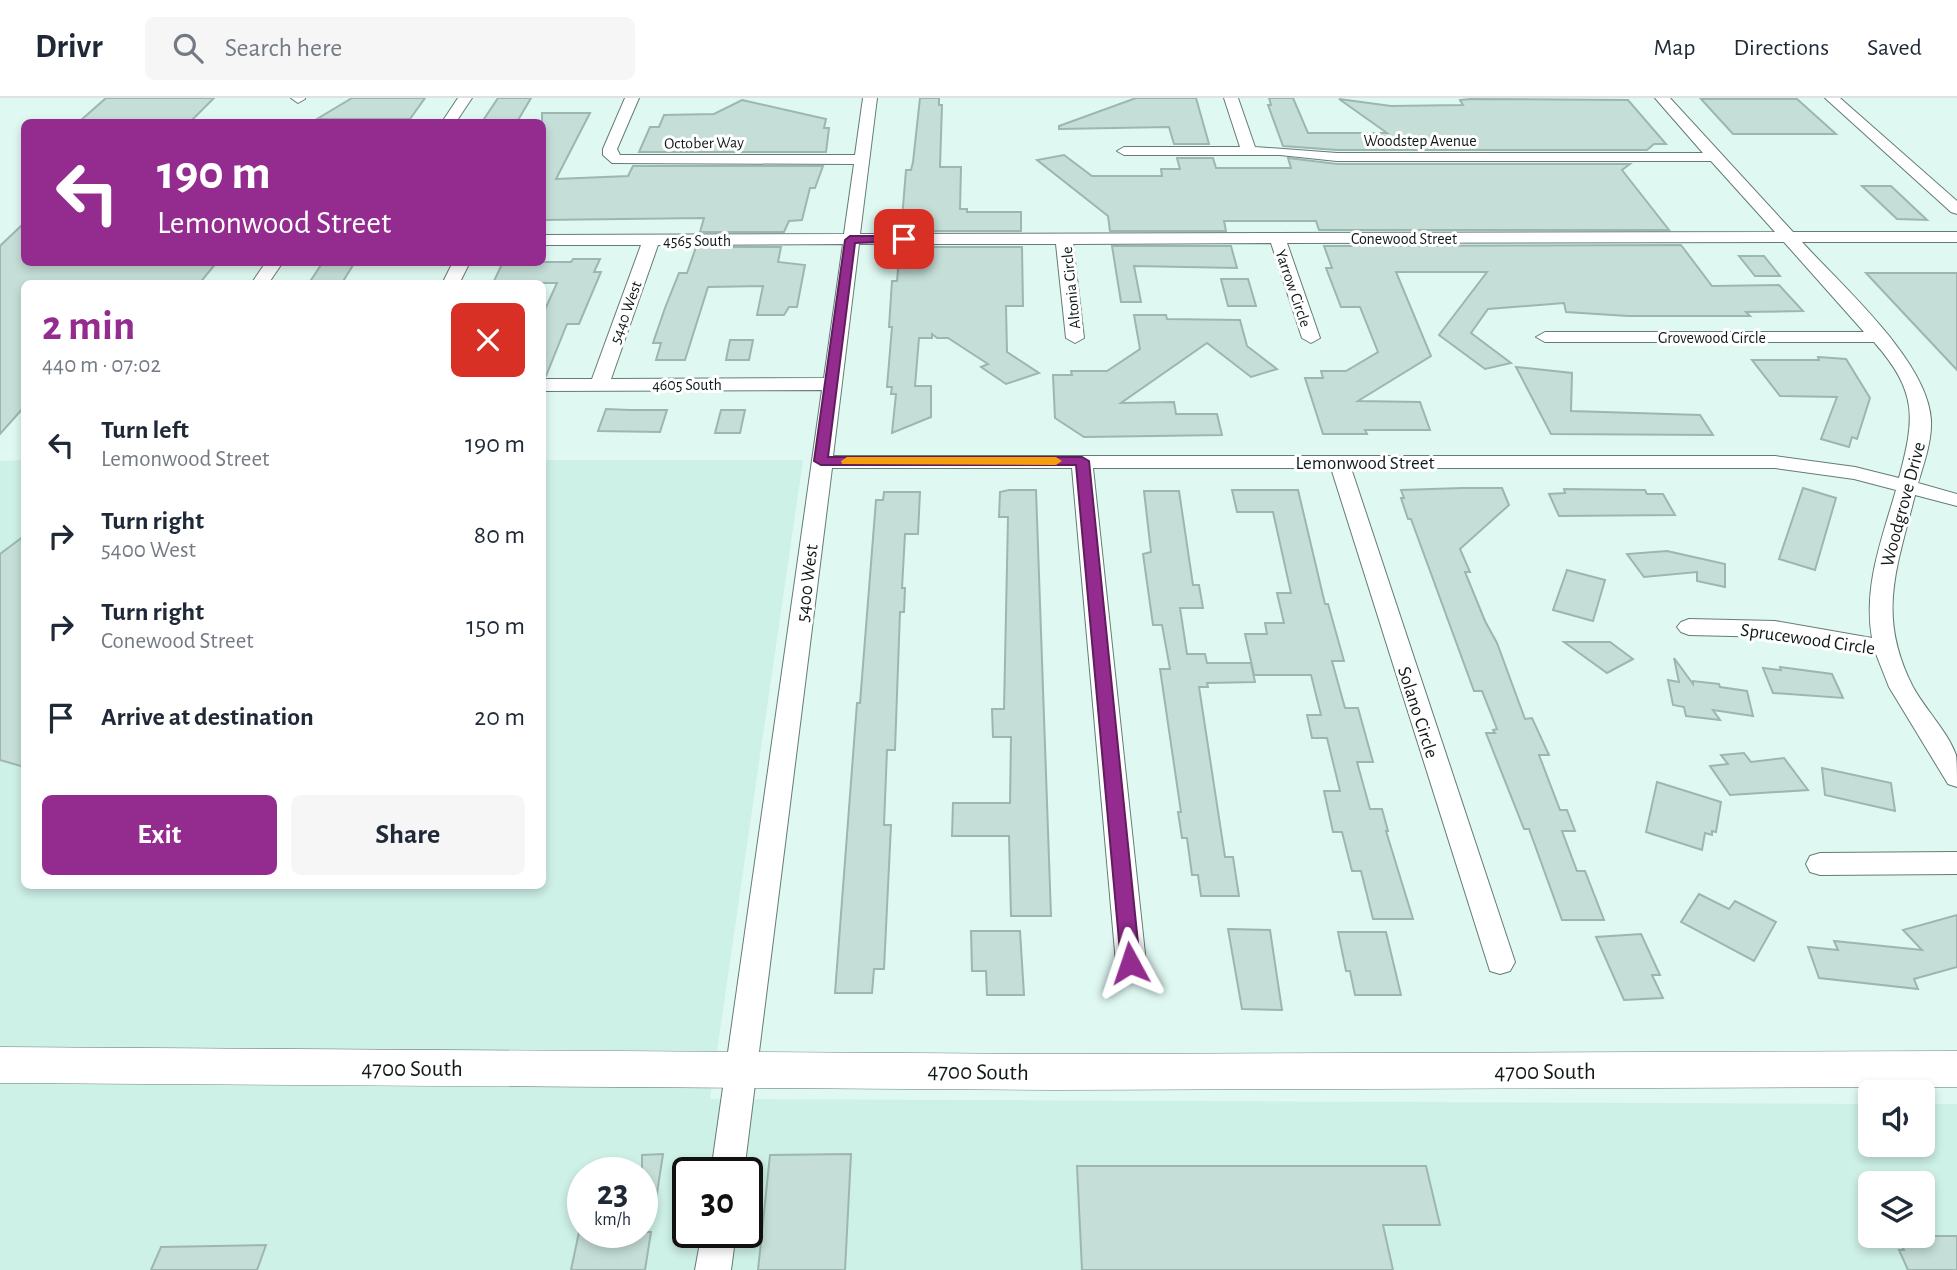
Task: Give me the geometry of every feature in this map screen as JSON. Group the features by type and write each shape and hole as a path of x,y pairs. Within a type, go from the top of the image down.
{"main road":[{"name":"4700 South","path":"0,1065 1055,1072 1957,1069"}],"street":[{"path":"451,119 465,98"},
{"name":"October Way","path":"632,98 610,149 610,155 617,160 862,159"},
{"name":"5400 West","path":"729,1157 870,98"},
{"path":"1231,98 1249,151"},
{"name":"Woodgrove Drive","path":"1662,98 1879,337 1904,368 1919,400 1921,434 1880,596 1879,612 1886,648 1911,707 1957,776"},
{"path":"1832,98 1957,209"},
{"name":"Woodstep Avenue","path":"1124,151 1288,151 1337,157 1716,157"},
{"name":"Conewood Street","path":"850,240 1957,237"},
{"name":"Altonia Circle","path":"1064,238 1075,338"},
{"name":"Yarrow Circle","path":"1278,238 1311,338"},
{"name":"4565 South","path":"546,240 850,240"},
{"name":"5440 West","path":"599,385 651,240"},
{"name":"Grovewood Circle","path":"1545,337 1879,337"},
{"name":"4605 South","path":"546,385 832,384"},
{"name":"Lemonwood Street","path":"821,461 1775,461 1834,468 1957,500"},
{"path":"1082,461 1130,963"},
{"name":"Solano Circle","path":"1339,461 1500,962"},
{"name":"Sprucewood Circle","path":"1689,628 1775,629 1886,648"},
{"path":"1821,864 1957,863"},
{"path":"713,1270 716,1248"}],"shaded area":[{"path":"21,460 21,889 546,889 546,460 803,460 710,1099 1858,1104 1858,1157 1935,1157 1935,1104 1957,1104 1957,1270 0,1270 0,461"}],"building":[{"path":"106,98 214,98 193,119 82,119"},
{"path":"352,98 425,98 410,119 317,119"},
{"path":"498,98 531,98 519,119 484,119"},
{"path":"920,98 939,98 939,105 942,105 940,167 961,167 960,209 967,209 967,212 1021,212 1021,231 901,231 906,170 911,170 913,162"},
{"path":"1136,98 1196,98 1209,144 1174,144 1169,127 1059,129 1059,126"},
{"path":"1269,98 1293,98 1308,133 1387,133 1339,99 1391,106 1463,105 1460,100 1470,99 1628,100 1666,144 1654,144 1647,150 1337,150 1283,146 1268,105 1271,105"},
{"path":"1701,99 1797,99 1836,134 1733,134"},
{"path":"742,100 826,119 824,128 829,128 826,152 639,152 650,127 659,127 664,115 714,114"},
{"path":"542,113 590,113 556,179 628,176 633,166 823,166 815,188 810,188 802,220 789,221 784,232 700,232 704,218 546,220 546,119 542,119"},
{"path":"1064,155 1092,176 1162,176 1161,169 1180,169 1177,158 1213,158 1216,168 1291,168 1288,158 1337,164 1630,164 1622,170 1669,230 1319,230 1316,221 1224,221 1226,231 1110,231 1108,216 1037,160"},
{"path":"1862,186 1891,186 1927,220 1897,219"},
{"path":"21,226 21,266 214,266 202,280 21,280 21,410 0,434 0,246"},
{"path":"1681,245 1712,286 1779,285 1803,311 1746,312 1750,316 1628,316 1566,312 1564,303 1488,309 1471,333 1511,363 1485,369 1439,335 1487,272 1396,272 1431,356 1358,401 1420,402 1430,430 1365,430 1367,434 1323,434 1305,378 1323,378 1321,371 1346,371 1378,352 1360,307 1341,307 1326,268 1332,268 1324,246"},
{"path":"1112,246 1231,246 1237,268 1134,266 1141,302 1121,302"},
{"path":"696,247 781,247 778,262 805,265 797,307 789,307 784,315 757,315 763,286 708,287 685,360 656,360 661,343 653,343 665,308 679,273 687,273"},
{"path":"900,247 1022,247 1023,306 1006,306 1007,352 1039,373 1006,384 981,367 988,364 948,338 937,338 932,334 932,338 919,338 915,386 931,386 931,417 892,433 896,394 891,394 892,387 887,387 892,327 889,327 892,281 897,281"},
{"path":"1739,256 1764,256 1780,276 1755,276"},
{"path":"573,259 600,259 594,272 601,272 579,324 567,324 546,376 546,307 557,283 546,283 546,280 494,280 501,266 546,266 546,262 571,262"},
{"path":"320,266 353,266 344,280 311,280"},
{"path":"1866,273 1957,273 1957,370 1910,320"},
{"path":"1221,279 1248,279 1256,306 1228,306"},
{"path":"1134,315 1166,315 1167,319 1240,320 1247,346 1277,369 1251,377 1207,343 1121,403 1174,402 1176,414 1217,414 1222,435 1084,437 1055,418 1053,375 1072,375 1071,371 1107,371 1140,349"},
{"path":"730,340 753,340 749,360 726,360"},
{"path":"1818,357 1846,359 1870,398 1857,439 1852,437 1849,447 1821,439 1837,397 1780,396 1752,360 1819,360"},
{"path":"1516,367 1572,373 1571,411 1700,415 1713,435 1551,434"},
{"path":"606,409 667,410 660,432 598,431"},
{"path":"721,410 745,410 740,433 715,433"},
{"path":"1502,488 1509,505 1460,549 1470,572 1465,572 1497,643 1525,719 1532,718 1549,755 1539,755 1560,810 1567,810 1575,831 1562,831 1577,871 1585,871 1604,920 1562,920 1529,829 1524,829 1486,733 1495,733 1493,730 1497,729 1482,691 1474,691 1401,498 1404,498 1401,490"},
{"path":"1803,488 1836,498 1815,570 1779,559"},
{"path":"1564,489 1645,490 1647,494 1663,494 1675,515 1559,516 1549,494 1565,493"},
{"path":"1036,490 1051,916 1011,916 1009,836 952,836 953,803 1010,803 1011,737 993,737 992,709 1004,709 1008,517 999,517 1000,492"},
{"path":"1232,490 1298,490 1325,604 1328,604 1344,661 1332,661 1345,708 1358,708 1373,762 1357,762 1370,809 1382,809 1386,831 1413,919 1373,919 1361,871 1352,871 1342,832 1333,832 1324,791 1340,791 1327,738 1312,738 1307,715 1321,715 1311,675 1254,675 1245,634 1267,634 1265,623 1284,623 1277,593 1291,593 1273,512 1237,512"},
{"path":"1144,491 1179,491 1193,585 1199,585 1203,608 1180,608 1187,654 1205,654 1207,663 1251,663 1255,682 1207,683 1208,687 1199,687 1225,857 1233,857 1239,896 1201,896 1198,875 1192,875 1187,838 1182,838 1178,812 1181,812 1160,669 1170,669 1162,625 1153,625 1143,554 1151,552"},
{"path":"884,492 920,492 918,534 905,534 902,588 905,588 904,612 900,612 895,750 887,750 884,825 891,825 884,969 874,969 872,993 835,993 857,703 860,703 876,500 883,500"},
{"path":"21,538 21,766 0,760 0,554"},
{"path":"1667,551 1725,564 1725,587 1697,581 1697,572 1644,577 1627,554"},
{"path":"1567,570 1605,580 1593,621 1553,610"},
{"path":"1564,642 1610,642 1633,659 1607,673"},
{"path":"1674,658 1693,684 1693,681 1719,684 1720,687 1747,691 1753,716 1713,710 1720,720 1686,716 1684,707 1673,705 1668,680 1679,682"},
{"path":"1780,667 1832,674 1843,698 1773,693 1763,668 1781,670"},
{"path":"1744,753 1751,762 1784,758 1808,790 1730,795 1710,766 1728,764 1721,755"},
{"path":"1822,768 1891,783 1895,811 1825,795"},
{"path":"1657,782 1721,802 1716,832 1712,831 1712,835 1705,833 1702,850 1646,832"},
{"path":"1699,894 1729,909 1735,901 1776,922 1754,961 1681,922"},
{"path":"1957,915 1957,967 1914,979 1918,989 1819,978 1808,947 1838,950 1834,941 1922,950 1903,930"},
{"path":"1228,929 1270,930 1282,1010 1242,1009"},
{"path":"971,931 1020,931 1024,995 987,995 986,971 972,971"},
{"path":"1338,932 1386,932 1401,995 1355,995 1350,971 1346,971"},
{"path":"1641,934 1660,975 1652,975 1663,998 1624,1000 1596,937"},
{"path":"663,1154 658,1187 658,1157 642,1155"},
{"path":"851,1154 845,1270 758,1270 760,1248 763,1248 770,1155"},
{"path":"1077,1166 1426,1166 1440,1225 1383,1225 1393,1270 1082,1270"},
{"path":"1935,1236 1957,1236 1957,1270 1908,1270 1899,1250 1904,1250 1903,1248 1935,1248"},
{"path":"266,1245 257,1270 151,1270 161,1247"},
{"path":"576,1248 648,1248 645,1270 571,1270"}],"slow traffic":[{"path":"847,461 1056,461"}],"route":[{"path":"904,239 850,240 821,461 1082,461 1130,963"}]}
